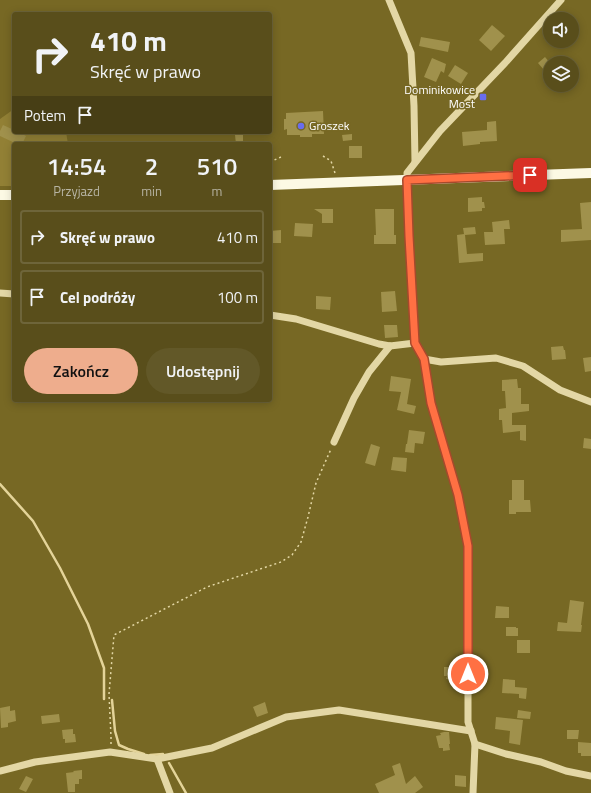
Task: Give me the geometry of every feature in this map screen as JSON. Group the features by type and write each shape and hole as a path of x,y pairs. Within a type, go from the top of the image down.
{"main road":[{"path":"272,185 591,173"},
{"path":"0,195 12,195"}],"street":[{"path":"389,0 411,53 415,162"},
{"path":"473,793 475,744 468,722 468,546 458,495 431,403 424,359 415,343 407,173 440,131 500,68 561,0"},
{"path":"0,293 12,294"},
{"path":"272,315 296,319 378,344 390,346 415,343"},
{"path":"334,442 354,398 369,372 390,346"},
{"path":"424,359 441,362 496,358 523,366 560,390 591,402"},
{"path":"0,771 35,762 110,752 156,759 212,748 286,717 339,710 471,732"},
{"path":"475,744 506,754 541,762 566,771 591,776"},
{"path":"156,759 170,793"}],"path":[{"path":"323,156 331,161 335,171 336,183"},
{"path":"272,161 281,157"},
{"path":"110,752 111,737 109,694 114,635 207,587 280,562 292,555 301,542 316,483 334,442"}],"shaded area":[{"path":"12,110 12,134 66,134 68,142 12,142 12,186 0,186 0,119"}],"building":[{"path":"492,25 505,36 491,51 479,40"},
{"path":"421,37 450,42 448,52 419,46"},
{"path":"432,58 446,64 444,73 441,71 436,82 424,77"},
{"path":"543,59 543,69 538,63"},
{"path":"455,65 468,73 461,84 448,76"},
{"path":"323,111 324,134 312,134 312,137 300,137 300,135 287,135 287,129 284,130 284,119 286,119 286,113"},
{"path":"496,121 497,141 480,142 480,144 463,146 462,132 487,130 487,122"},
{"path":"3,125 12,129 12,134 22,134 26,136 23,142 13,142 0,136 0,131"},
{"path":"352,134 352,140 343,141 342,135"},
{"path":"235,135 243,135 243,142 236,142"},
{"path":"349,146 362,146 362,158 349,158"},
{"path":"482,197 482,202 484,202 485,208 482,208 482,211 468,212 468,198"},
{"path":"591,202 591,240 561,242 561,230 582,229 580,203"},
{"path":"314,209 333,209 333,223 322,223 322,214"},
{"path":"375,209 394,209 394,235 396,235 396,244 374,244 374,235 376,235"},
{"path":"509,220 510,229 504,229 505,244 485,245 484,232 493,232 492,222"},
{"path":"295,223 313,224 312,237 294,236"},
{"path":"475,227 476,234 465,235 467,254 483,253 483,261 459,263 457,235 464,234 463,228"},
{"path":"281,230 281,243 272,243 272,231"},
{"path":"395,291 397,311 382,312 381,292"},
{"path":"316,296 331,297 330,310 316,309"},
{"path":"384,325 397,325 398,337 385,338"},
{"path":"563,346 566,359 552,360 551,347"},
{"path":"591,357 591,371 585,372 583,358"},
{"path":"391,376 411,379 407,404 416,406 414,414 397,410 401,392 389,391"},
{"path":"517,379 518,388 521,388 521,404 529,404 529,411 512,413 512,425 526,425 526,441 520,440 520,431 503,433 502,420 499,420 499,409 506,408 505,391 502,391 502,380"},
{"path":"409,430 425,432 423,444 415,443 414,453 405,452"},
{"path":"584,438 591,439 591,449 583,448"},
{"path":"371,444 380,447 375,466 365,463"},
{"path":"393,457 407,458 406,472 391,470"},
{"path":"512,480 524,480 524,500 530,500 531,512 516,512 516,514 509,514 509,500 512,500"},
{"path":"570,600 584,602 581,632 557,631 558,622 567,623"},
{"path":"496,606 509,607 509,618 495,618"},
{"path":"506,627 518,628 518,636 506,636"},
{"path":"517,640 530,640 530,653 517,653"},
{"path":"444,667 455,667 455,680 446,679 447,676 444,676"},
{"path":"503,679 515,680 515,687 527,688 526,699 519,698 519,694 502,693"},
{"path":"265,702 268,713 257,717 253,707"},
{"path":"10,706 10,711 15,710 16,721 8,723 8,727 1,728 0,708"},
{"path":"518,710 531,712 530,719 517,718"},
{"path":"59,714 60,722 42,724 41,716"},
{"path":"496,717 523,720 520,745 509,743 510,731 495,729"},
{"path":"73,729 76,742 65,743 62,730"},
{"path":"567,730 579,730 578,739 567,739"},
{"path":"449,732 450,750 443,751 443,748 439,748 436,736 441,735 440,733"},
{"path":"578,742 591,743 591,756 581,756 581,753 578,753"},
{"path":"400,763 406,784 415,776 423,787 415,793 379,793 375,784 395,775 392,766"},
{"path":"82,770 82,779 79,779 79,784 75,784 75,792 68,792 66,773"},
{"path":"455,775 466,776 466,787 455,786"},
{"path":"26,776 33,779 26,792 19,789"}],"waterway":[{"path":"0,484 33,521 60,568 88,624 104,668 104,699"},
{"path":"112,700 115,731 119,745 144,754"},
{"path":"150,755 163,754"},
{"path":"169,763 186,793"}],"place":[{"name":"Dominikowice Most","path":"483,97"},
{"name":"Groszek","path":"301,126"}],"route":[{"path":"468,674 468,546 458,495 431,403 424,359 415,343 407,180 530,175"}]}
